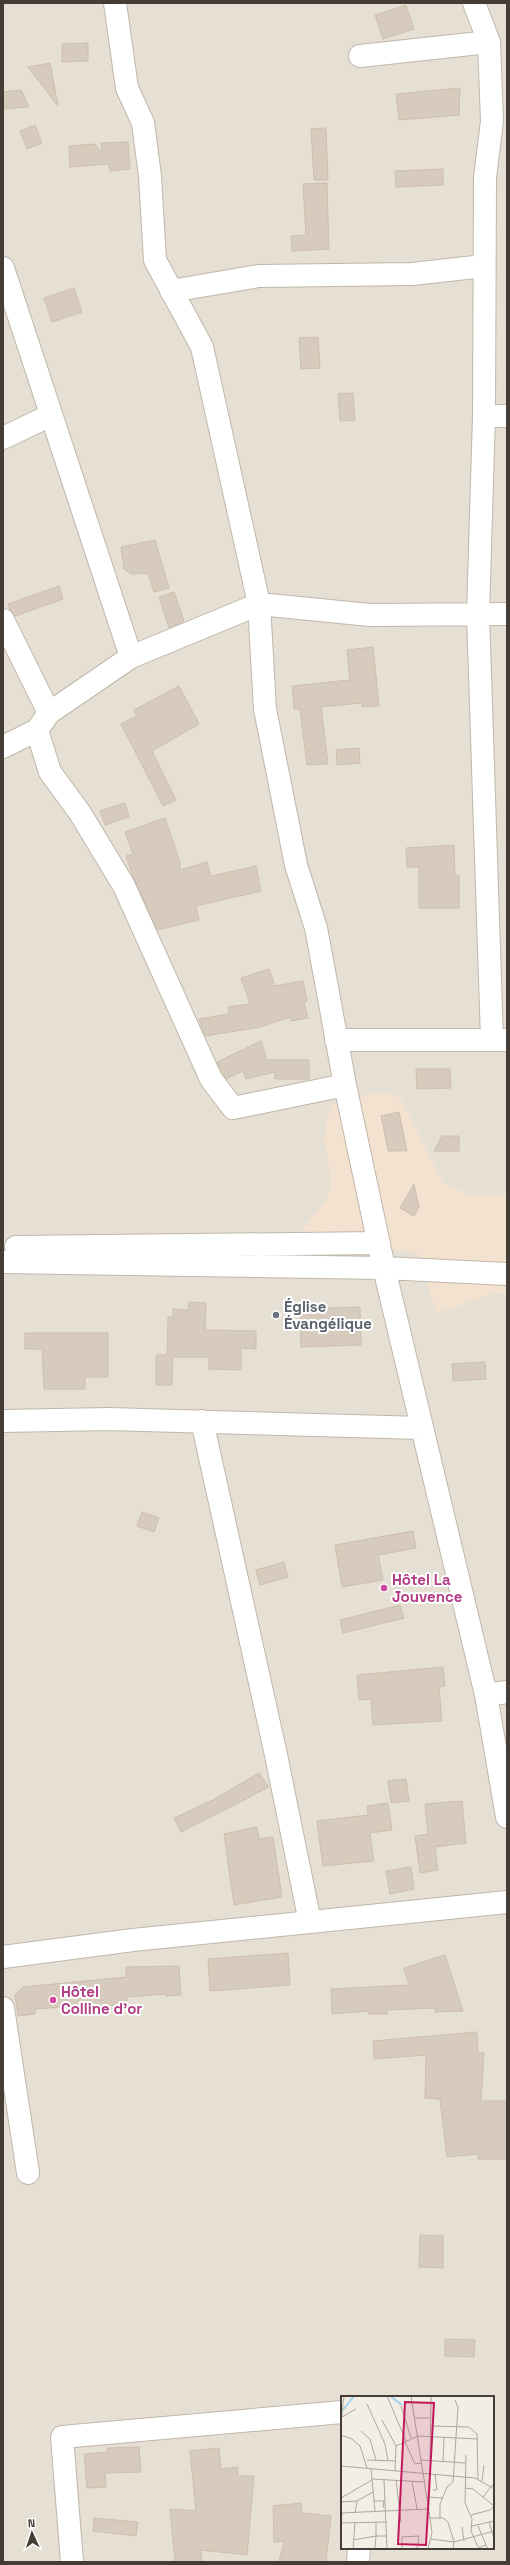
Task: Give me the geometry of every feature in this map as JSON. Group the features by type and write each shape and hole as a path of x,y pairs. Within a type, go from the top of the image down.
{"street":[{"path":"116,3 127,88 143,123 150,176 155,260 202,347 259,604 265,709 296,865 316,928 336,1040 384,1268 422,1428 497,1694 507,1817"},
{"path":"336,1040 499,1040 478,614 484,416 485,178 492,121 489,42 474,3"},
{"path":"360,56 489,42"},
{"path":"171,291 259,276 412,274 484,266"},
{"path":"3,268 131,657"},
{"path":"3,438 51,415"},
{"path":"484,416 507,416"},
{"path":"3,747 43,722 131,657 259,604 370,615 507,614"},
{"path":"3,620 43,722 50,772 80,813 124,886 211,1079 234,1108 345,1085"},
{"path":"3,1248 379,1243"},
{"path":"3,1262 384,1268 507,1274"},
{"path":"3,1421 109,1419 422,1428"},
{"path":"202,1421 276,1755 310,1922"},
{"path":"3,1957 133,1940 507,1902"},
{"path":"3,2008 28,2173"},
{"path":"72,2562 62,2437 341,2412"},
{"path":"358,2562 359,2549"}],"shaded area":[{"path":"3,3 507,3 507,2562 3,2562"},
{"path":"374,1093 388,1093 401,1099 443,1183 472,1196 507,1195 507,1294 493,1294 437,1313 417,1252 331,1243 296,1236 326,1201 330,1188 329,1164 324,1143 327,1120 332,1105"}],"building":[{"path":"406,5 414,29 383,39 375,15"},
{"path":"88,43 88,61 62,62 62,44"},
{"path":"50,63 58,106 28,67"},
{"path":"460,88 459,115 399,120 396,94"},
{"path":"21,90 29,107 3,109 3,92"},
{"path":"35,125 42,143 27,149 20,131"},
{"path":"326,128 328,180 314,180 311,129"},
{"path":"128,142 130,169 110,171 109,164 70,167 69,146 95,144 102,153 101,143"},
{"path":"443,169 443,185 396,187 395,171"},
{"path":"327,183 329,249 292,251 291,236 306,235 303,184"},
{"path":"74,288 82,312 52,322 44,298"},
{"path":"318,337 320,368 301,369 299,338"},
{"path":"353,393 355,420 340,421 338,394"},
{"path":"155,540 169,588 154,592 148,573 131,574 124,569 121,547"},
{"path":"59,586 63,599 15,616 10,610 8,604"},
{"path":"174,592 184,621 169,628 159,597"},
{"path":"373,647 379,706 362,707 362,703 321,707 328,764 307,765 300,709 294,709 292,686 350,680 347,650"},
{"path":"179,686 199,724 152,751 176,800 163,806 121,724 137,716 134,710"},
{"path":"359,748 360,763 337,765 336,750"},
{"path":"125,803 129,817 105,825 100,811"},
{"path":"165,818 180,862 180,870 207,862 211,876 256,866 261,891 196,906 199,920 157,930 133,876 126,856 133,854 125,832"},
{"path":"454,845 455,875 459,875 459,908 419,908 419,867 407,867 406,848"},
{"path":"269,969 275,986 303,981 307,1001 304,1002 308,1018 291,1021 290,1017 260,1027 205,1036 199,1019 229,1014 228,1007 250,1004 241,978"},
{"path":"261,1041 267,1060 309,1060 309,1079 275,1079 275,1072 246,1079 243,1071 226,1079 217,1062"},
{"path":"416,1069 450,1069 451,1088 417,1089"},
{"path":"399,1112 407,1151 388,1151 381,1116"},
{"path":"442,1136 459,1136 459,1151 434,1151"},
{"path":"414,1184 419,1207 414,1216 400,1208"},
{"path":"189,1302 206,1303 205,1330 256,1331 256,1349 241,1348 241,1370 209,1369 209,1357 173,1357 172,1385 156,1385 156,1355 167,1355 168,1317 173,1317 173,1309 188,1310"},
{"path":"360,1307 361,1345 301,1347 300,1309"},
{"path":"25,1333 108,1333 108,1377 85,1377 85,1389 44,1389 42,1349 25,1349"},
{"path":"485,1362 486,1379 453,1381 452,1364"},
{"path":"142,1512 159,1518 154,1532 137,1526"},
{"path":"413,1531 416,1548 378,1555 383,1580 342,1587 335,1545"},
{"path":"284,1562 288,1577 260,1585 256,1570"},
{"path":"400,1605 404,1618 343,1633 340,1620"},
{"path":"443,1667 445,1686 439,1687 442,1721 373,1725 371,1699 359,1700 357,1675"},
{"path":"259,1773 269,1787 181,1832 174,1818 213,1800"},
{"path":"406,1779 409,1801 391,1803 388,1781"},
{"path":"462,1801 466,1843 435,1847 438,1870 420,1873 415,1836 428,1834 425,1804"},
{"path":"388,1803 392,1830 370,1833 374,1861 323,1866 317,1821 368,1815 367,1806"},
{"path":"257,1827 259,1839 273,1837 282,1897 234,1905 224,1834"},
{"path":"411,1867 414,1889 390,1894 386,1871"},
{"path":"288,1953 290,1985 210,1991 208,1959"},
{"path":"445,1955 463,2011 435,2012 435,2008 387,2010 387,2014 369,2014 369,2011 332,2014 331,1989 409,1985 404,1968"},
{"path":"179,1966 181,1995 166,1996 165,1994 127,1997 127,2001 117,2002 117,2005 78,2009 77,2006 35,2009 35,2014 18,2016 15,1995 23,1987 126,1977 126,1967"},
{"path":"477,2032 478,2052 484,2053 481,2101 507,2101 507,2159 478,2159 478,2154 447,2157 440,2099 425,2098 426,2055 374,2059 373,2041"},
{"path":"420,2235 443,2236 443,2268 419,2267"},
{"path":"445,2339 475,2340 474,2357 445,2356"},
{"path":"139,2447 141,2472 105,2473 106,2487 87,2488 84,2454 107,2452 107,2448"},
{"path":"219,2448 221,2469 238,2467 238,2476 254,2476 247,2555 201,2550 202,2562 175,2562 170,2509 196,2511 190,2451"},
{"path":"301,2503 302,2513 331,2516 326,2562 279,2562 284,2541 274,2542 273,2506"},
{"path":"94,2518 138,2522 136,2536 93,2531"}],"place":[{"name":"Église Évangélique","path":"276,1315"},
{"name":"Hôtel La Jouvence","path":"384,1588"},
{"name":"Hôtel Colline d'or","path":"53,2000"}]}
